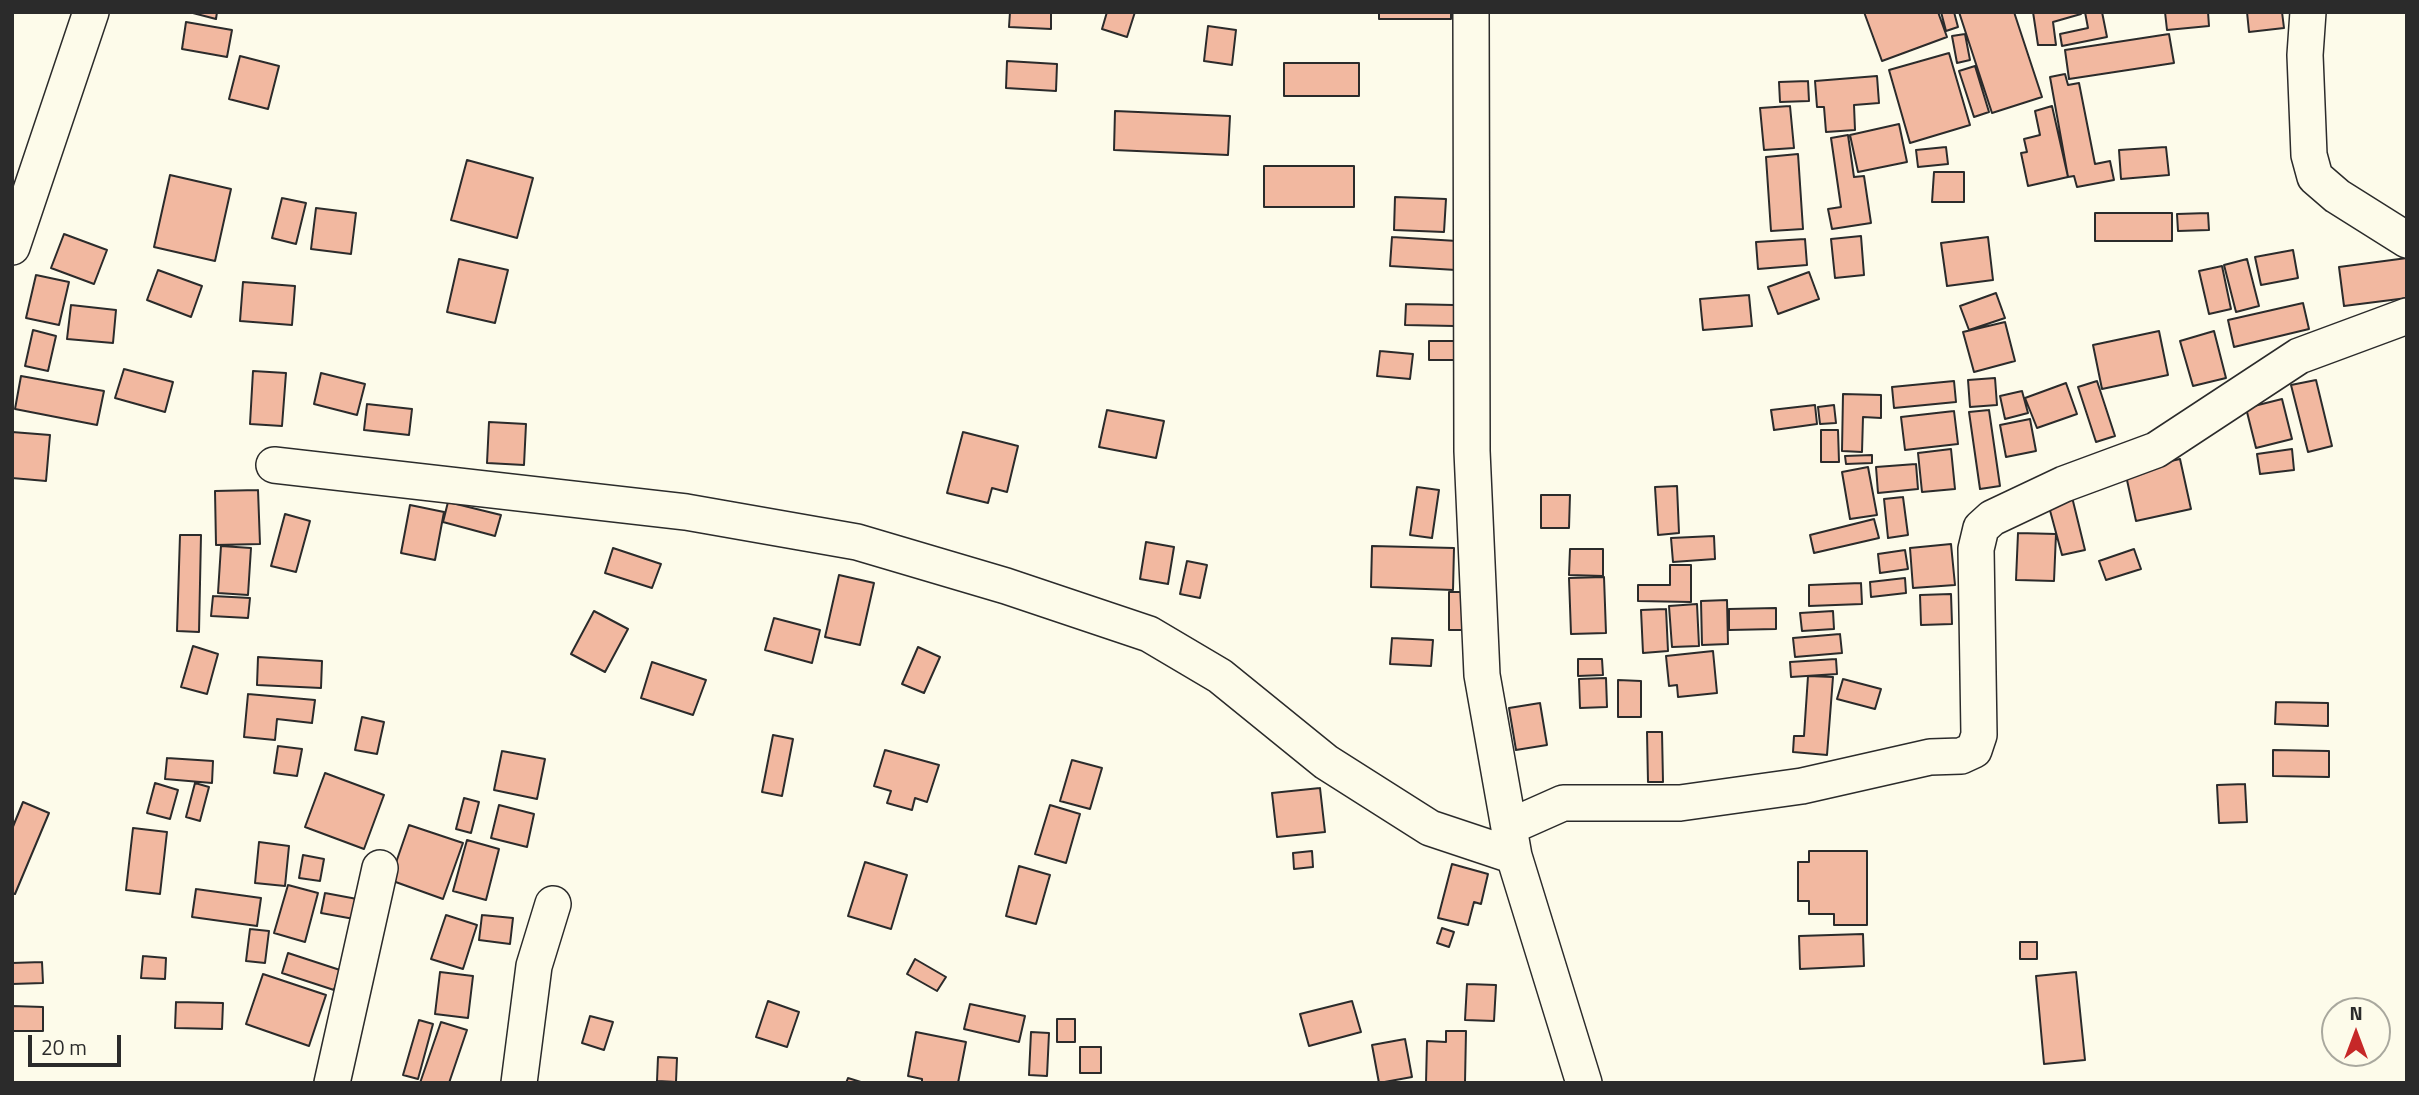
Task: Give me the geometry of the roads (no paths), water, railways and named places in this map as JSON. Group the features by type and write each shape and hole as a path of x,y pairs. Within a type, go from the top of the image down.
{"street":[{"path":"12,247 91,12"},
{"path":"1471,12 1473,479 1482,675 1511,841 1584,1083"},
{"path":"2308,12 2305,55 2309,155 2315,177 2337,196 2407,240"},
{"path":"274,465 685,512 857,542 1006,586 1149,634 1220,676 1326,762 1430,828 1511,841 1563,803 1680,803 1802,786 1930,757 1961,756 1974,750 1979,735 1976,549 1981,528 1992,518 2064,484 2156,450 2299,356 2407,316"},
{"path":"332,1083 380,868"},
{"path":"519,1083 534,966 553,904"}]}
